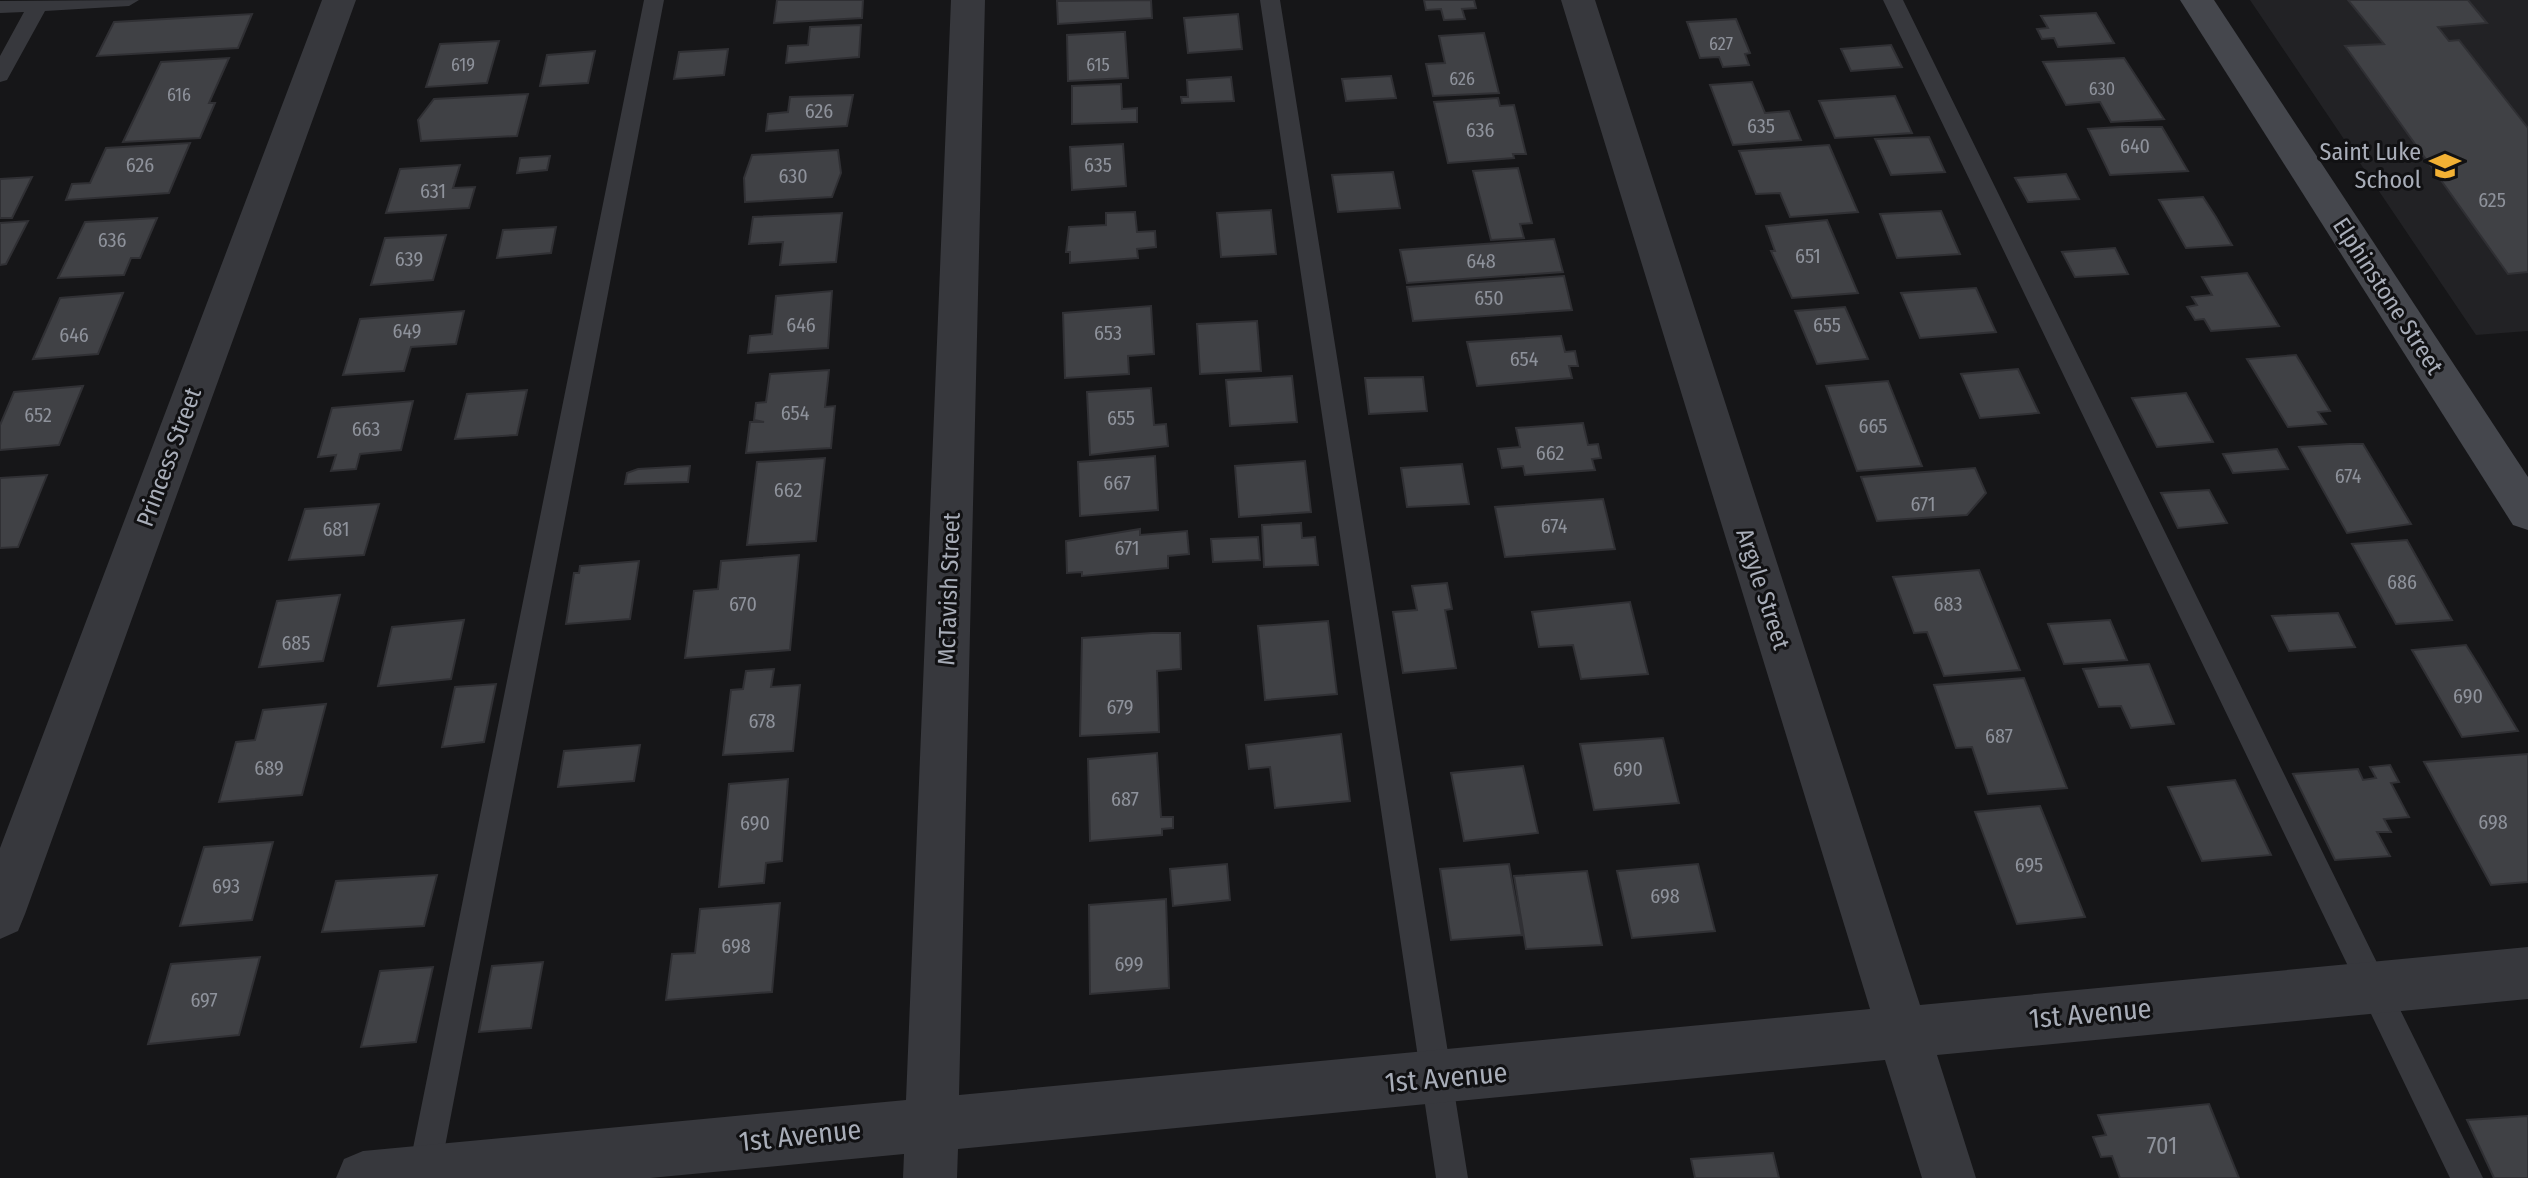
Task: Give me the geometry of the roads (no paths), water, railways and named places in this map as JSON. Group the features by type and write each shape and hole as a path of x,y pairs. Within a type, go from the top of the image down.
{"street":[{"name":"Princess Street","path":"0,914 339,0"},
{"name":"McTavish Street","path":"930,1178 968,0"},
{"name":"Argyle Street","path":"1578,0 1949,1178"},
{"name":"Elphinstone Street","path":"2197,0 2528,512"},
{"name":"1st Avenue","path":"363,1178 423,1175 932,1122 1438,1078 1903,1030 2528,973"}],"lane":[{"path":"0,7 129,0"},
{"path":"423,1175 654,0"},
{"path":"1270,0 1452,1178"},
{"path":"1893,0 2467,1178"},
{"path":"0,75 38,5"}],"place":[{"name":"Saint Luke School","path":"2445,166"}]}
